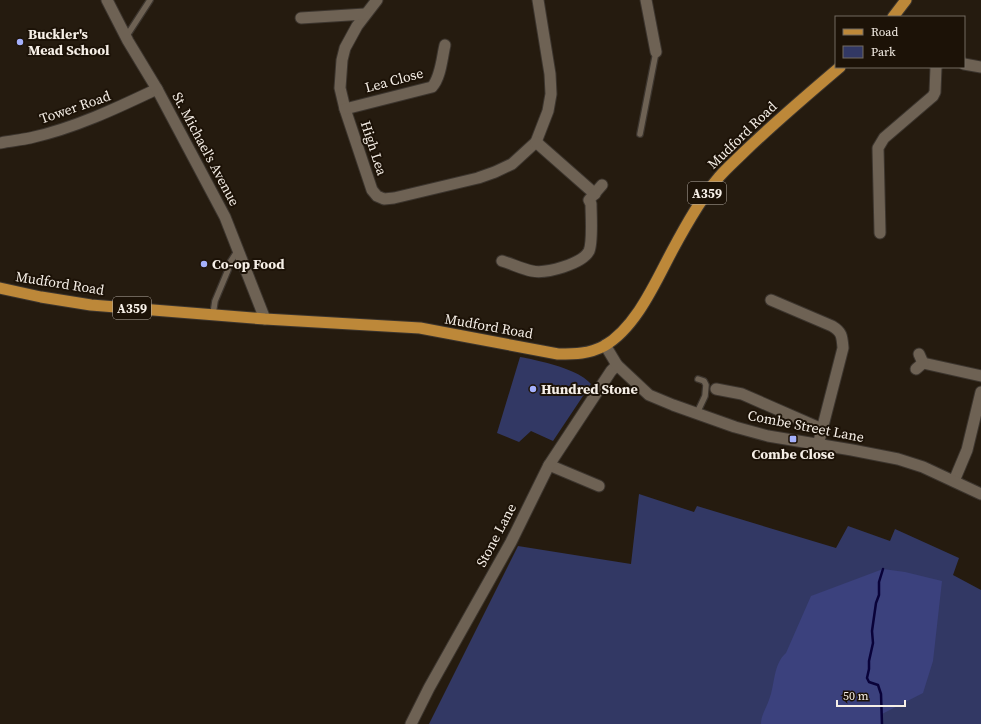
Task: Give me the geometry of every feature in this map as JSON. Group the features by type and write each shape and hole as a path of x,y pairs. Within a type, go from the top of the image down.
{"main road":[{"path":"894,16 906,0"},
{"name":"Mudford Road","path":"0,288 41,297 91,304 265,319 420,328 558,354 578,355 591,352 605,345 619,335 630,323 653,287 693,214 710,188 720,176 771,125 839,68"}],"street":[{"name":"St. Michael's Avenue","path":"107,0 126,37 157,89 225,217 265,319"},
{"name":"High Lea","path":"377,0 365,14 351,37 342,60 340,88 345,109 372,190 377,196 384,199 478,178 495,172 512,164 536,142 548,111 551,94 550,74 538,0"},
{"path":"646,0 656,52"},
{"path":"301,18 365,14"},
{"name":"Lea Close","path":"345,109 432,87 435,84 445,45"},
{"path":"965,64 981,67"},
{"path":"880,234 878,148 884,138 933,96 935,92 936,68"},
{"name":"Tower Road","path":"0,143 31,138 68,127 114,110 157,89"},
{"path":"536,142 593,199"},
{"path":"502,261 534,272 555,269 580,260 589,250 593,199 602,185"},
{"path":"771,300 840,331 843,339 843,348 818,445"},
{"name":"Combe Street Lane","path":"605,345 617,365 649,395 673,405 748,431 768,436 898,459 923,467 981,494"},
{"path":"919,362 981,376"},
{"name":"Stone Lane","path":"410,724 511,542 549,465 611,371 617,365"},
{"path":"716,389 742,394 822,429"},
{"path":"954,481 967,450 981,392"},
{"path":"549,465 599,486"}],"lane":[{"path":"126,37 150,0"},
{"path":"640,134 656,52"},
{"path":"213,314 215,301 229,264 238,250"},
{"path":"697,413 705,396 706,385 704,381 698,379"}],"green space":[{"path":"520,357 568,370 582,377 591,384 553,441 531,431 519,442 497,433"},
{"path":"639,494 694,512 697,506 836,548 848,526 890,541 895,529 959,558 953,575 981,590 981,724 429,724 518,546 631,564"}],"shaded area":[{"path":"883,569 905,572 942,581 933,661 923,693 882,714 882,724 761,724 771,694 776,669 786,653 811,596"}],"waterway":[{"path":"882,724 881,694 878,685 869,682 867,678 873,643 872,631 876,603 879,595 879,582 883,569"}],"place":[{"name":"Buckler's Mead School","path":"20,42"},
{"name":"Co-op Food","path":"204,264"},
{"name":"Hundred Stone","path":"533,389"},
{"name":"Combe Close","path":"793,439"}]}
